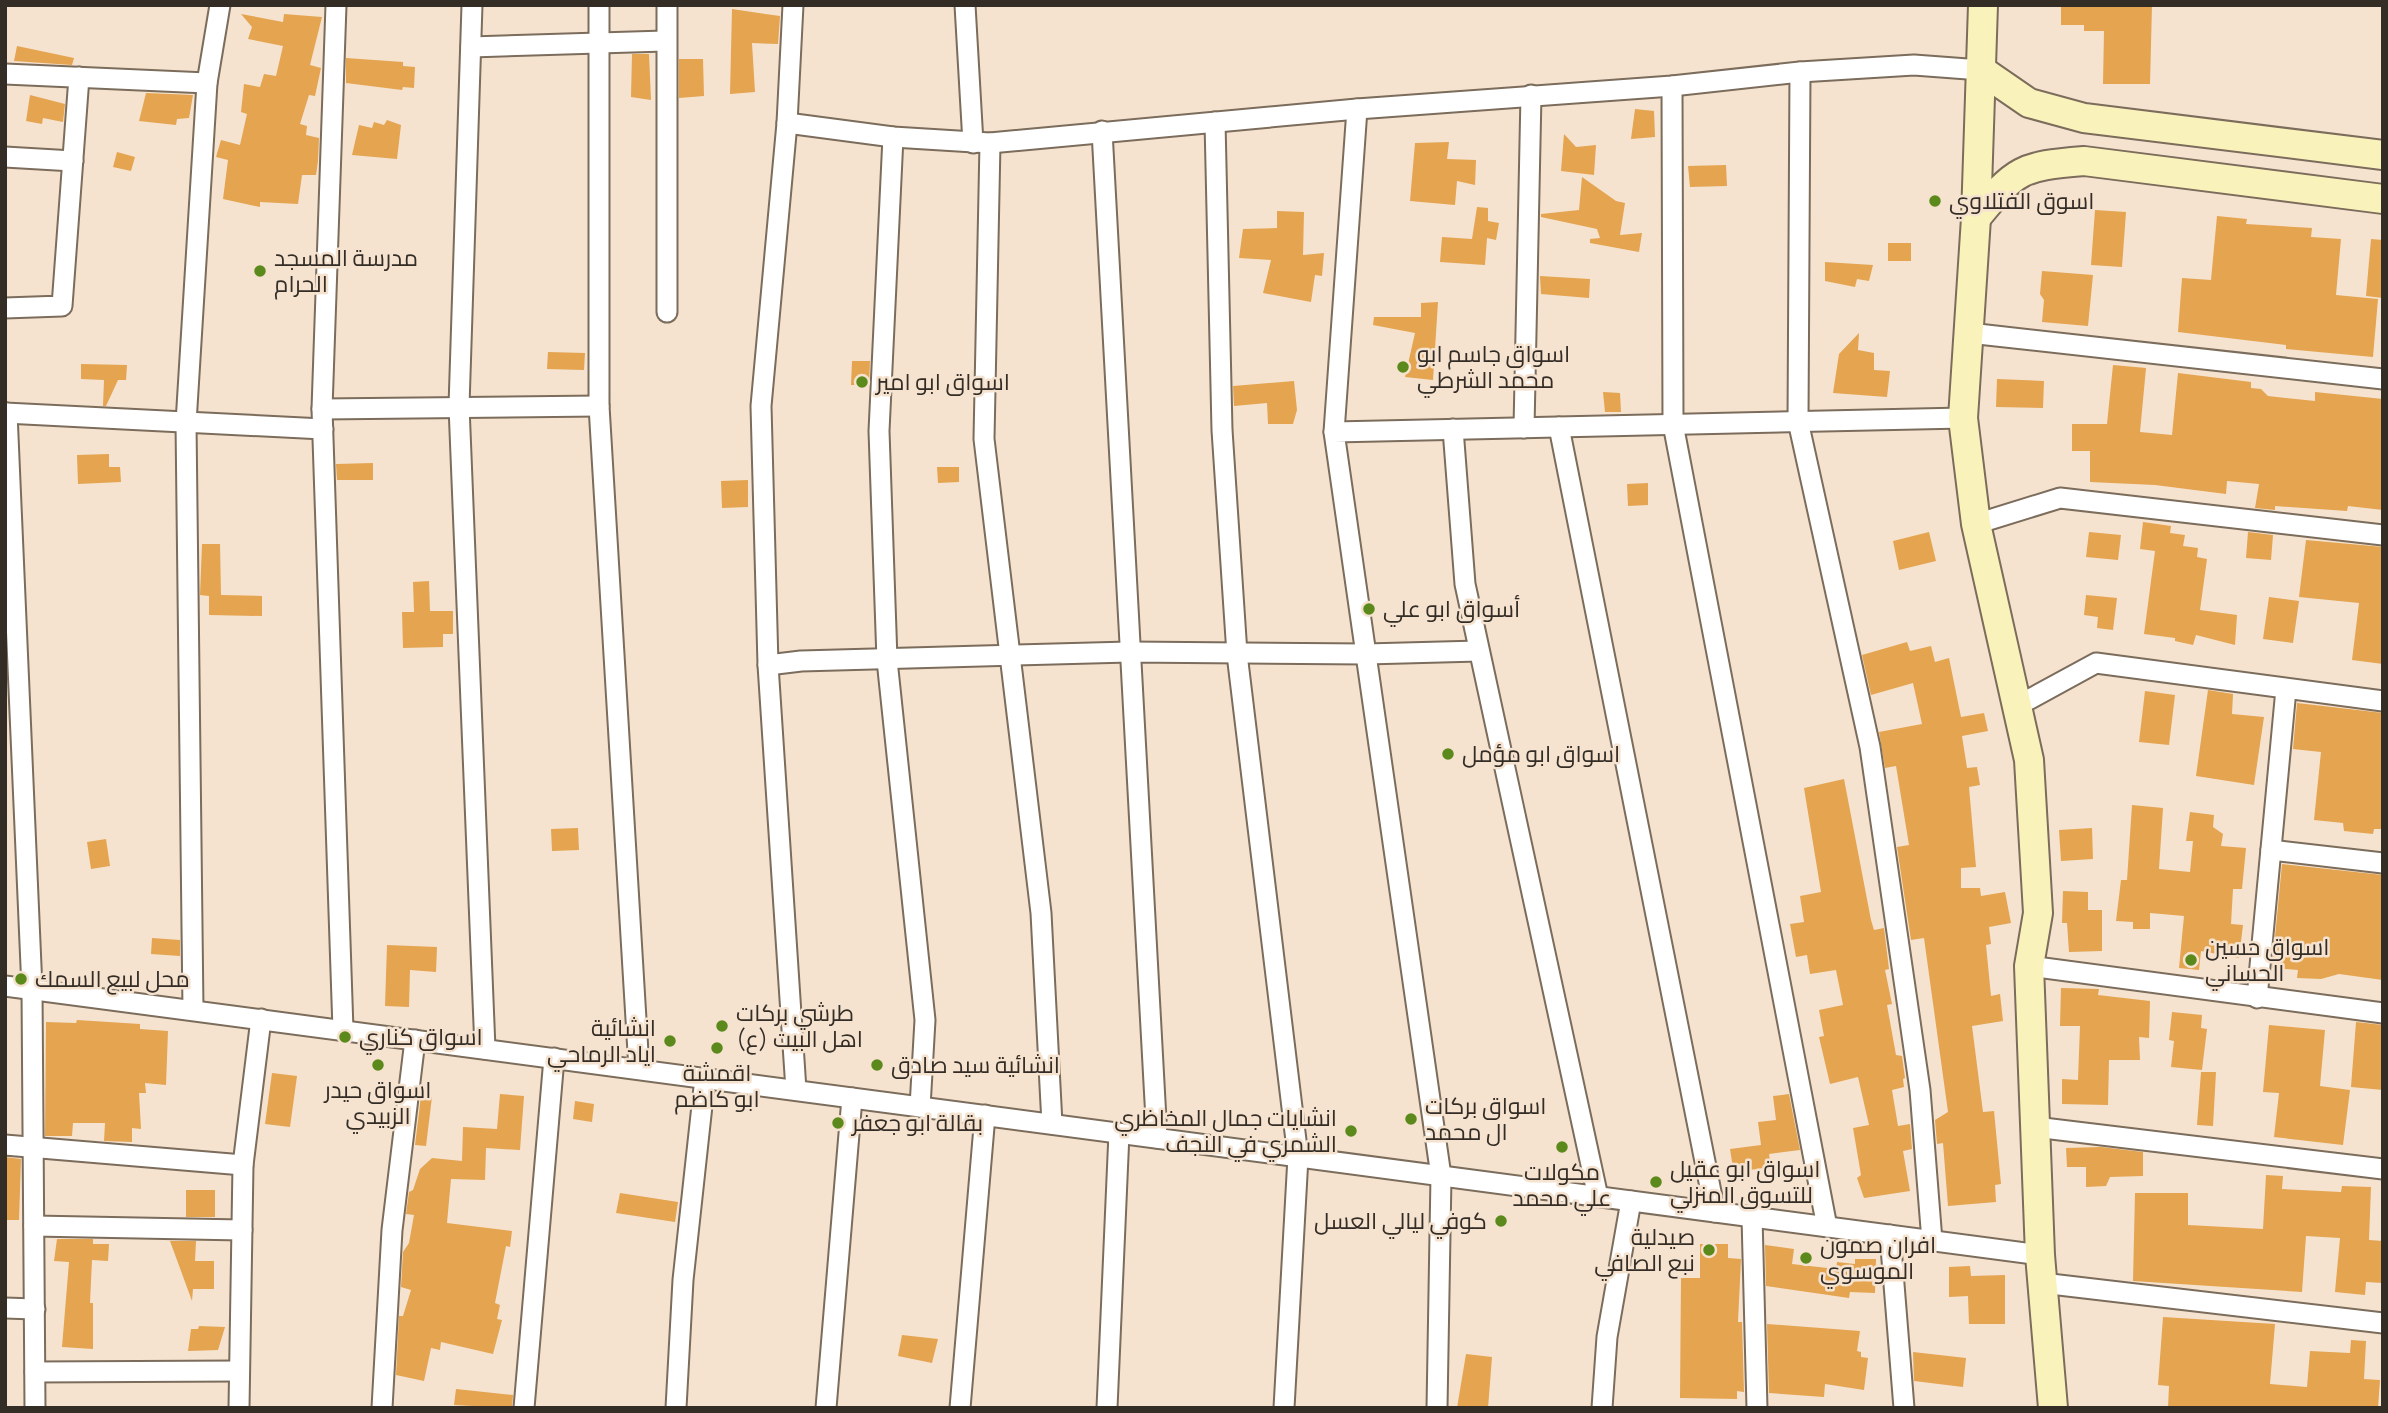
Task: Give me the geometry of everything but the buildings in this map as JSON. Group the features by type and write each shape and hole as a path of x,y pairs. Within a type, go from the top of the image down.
{"street":[{"path":"193,1010 186,423 207,83 220,5"},
{"path":"336,5 323,429 343,1030"},
{"path":"472,5 459,406 485,1049"},
{"path":"599,5 599,406 639,1069"},
{"path":"667,5 667,312"},
{"path":"793,5 787,123 761,406 768,665 796,1090"},
{"path":"965,5 981,143 984,439 1041,913 1052,1124"},
{"path":"1983,5 1976,218 1963,418 1976,524 2029,760 2038,913 2028,966 2041,1269 2053,1408"},
{"path":"471,47 665,41"},
{"path":"787,123 893,137 981,143 1357,109 1914,65 1981,70 2029,103 2084,118 2383,155"},
{"path":"1800,72 1798,421 1870,747 1920,1090 1932,1241"},
{"path":"5,74 207,83"},
{"path":"5,308 62,306 79,77"},
{"path":"1672,86 1673,424 1827,1227"},
{"path":"1524,428 1531,95"},
{"path":"1357,109 1335,432 1441,1176 1437,1408"},
{"path":"2084,118 2074,127 2070,140 2073,153 2084,162"},
{"path":"1215,122 1222,430 1237,654 1298,1157 1284,1408"},
{"path":"1102,131 1157,1138"},
{"path":"893,137 879,431 887,660 925,1020 920,1107"},
{"path":"5,157 73,160"},
{"path":"1976,218 2005,182 2035,165 2084,162 2383,199"},
{"path":"1969,334 2383,379"},
{"path":"323,409 599,406"},
{"path":"35,1408 32,989 6,413 323,429"},
{"path":"1335,432 1963,418"},
{"path":"1559,427 1715,1212"},
{"path":"1452,429 1465,584 1598,1196"},
{"path":"1976,524 2060,498 2383,535"},
{"path":"768,665 1129,652 1366,654 1479,651"},
{"path":"2017,706 2096,663 2383,701"},
{"path":"2257,998 2286,689"},
{"path":"2271,850 2383,863"},
{"path":"2028,966 2383,1013"},
{"path":"5,986 1891,1235 1932,1241 2041,1269 2383,1323"},
{"path":"239,1408 243,1165 261,1019"},
{"path":"382,1408 392,1230 415,1040"},
{"path":"524,1408 554,1058"},
{"path":"677,1408 683,1280 705,1078"},
{"path":"827,1408 852,1098"},
{"path":"960,1408 985,1115"},
{"path":"2035,1127 2383,1169"},
{"path":"1107,1408 1119,1133"},
{"path":"5,1145 243,1165"},
{"path":"1602,1408 1607,1337 1631,1201"},
{"path":"1752,1217 1757,1408"},
{"path":"34,1226 242,1230"},
{"path":"1891,1235 1904,1408"},
{"path":"5,1308 34,1309"},
{"path":"35,1372 239,1371"}],"place":[{"name":"اسوق الفتلاوي","path":"1935,201"},
{"name":"مدرسة المسجد الحرام","path":"260,271"},
{"name":"اسواق جاسم ابو محمد الشرطي","path":"1403,367"},
{"name":"اسواق ابو امير","path":"862,382"},
{"name":"أسواق ابو علي","path":"1369,609"},
{"name":"اسواق ابو مؤمل","path":"1448,754"},
{"name":"اسواق حسين الحساني","path":"2191,960"},
{"name":"محل لبيع السمك","path":"21,979"},
{"name":"طرشي بركات اهل البيت (ع)","path":"722,1026"},
{"name":"اسواق كناري","path":"345,1037"},
{"name":"انشائية اياد الرماحي","path":"670,1041"},
{"name":"اقمشة ابو كاضم","path":"717,1048"},
{"name":"اسواق حيدر الزبيدي","path":"378,1065"},
{"name":"انشائية سيد صادق","path":"877,1065"},
{"name":"اسواق بركات ال محمد","path":"1411,1119"},
{"name":"بقالة ابو جعفر","path":"838,1123"},
{"name":"انشايات جمال المخاظري الشمري في النجف","path":"1351,1131"},
{"name":"مكولات علي محمد","path":"1562,1147"},
{"name":"اسواق ابو عقيل للتسوق المنزلي","path":"1656,1182"},
{"name":"كوفي ليالي العسل","path":"1501,1221"},
{"name":"صيدلية نبع الصافي","path":"1709,1250"},
{"name":"افران صمون الموسوي","path":"1806,1258"}]}
